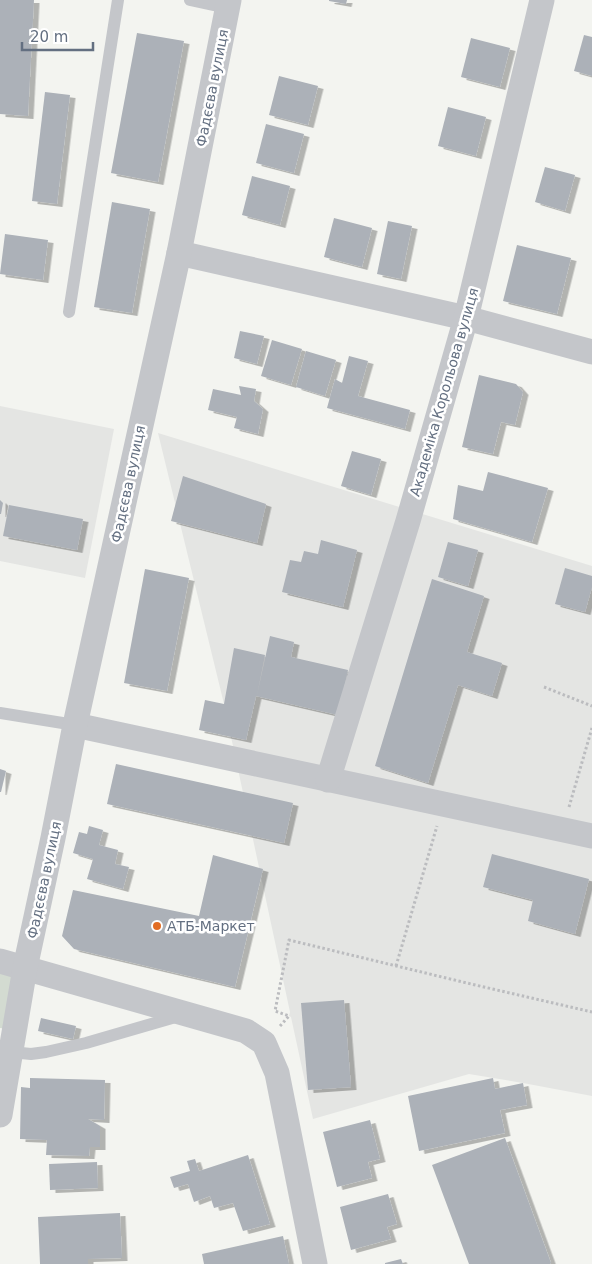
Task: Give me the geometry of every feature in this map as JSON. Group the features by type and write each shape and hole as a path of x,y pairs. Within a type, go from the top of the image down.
{"street":[{"name":"Академіка Корольова вулиця","path":"328,780 405,530 466,318 542,0"},
{"name":"Фадєєва вулиця","path":"0,1116 25,968 75,726 179,253 228,4"},
{"path":"179,253 466,318 592,352"},
{"path":"75,726 592,836"},
{"path":"0,961 246,1031 264,1043 277,1073 315,1264"}],"lane":[{"path":"69,312 118,0"},
{"path":"190,0 228,4"},
{"path":"0,713 75,726"},
{"path":"11,1052 31,1054 46,1052 86,1043 187,1014"}],"path":[{"path":"544,688 592,706"},
{"path":"562,829 592,728"},
{"path":"396,966 444,804"},
{"path":"264,1043 289,1016 275,1011 289,940 592,1012"}],"shaded area":[{"path":"0,406 114,429 85,578 0,561"},
{"path":"158,433 592,566 592,1096 469,1074 313,1119 291,1017 289,1016 290,1012 224,704"},
{"path":"0,961 25,968 12,1030 0,1028"}],"building":[{"path":"0,0 34,0 28,116 0,114"},
{"path":"329,0 347,0 346,4"},
{"path":"137,33 184,41 158,182 111,173"},
{"path":"584,35 592,37 592,76 574,71"},
{"path":"471,38 510,48 500,87 461,77"},
{"path":"279,76 318,86 308,125 269,115"},
{"path":"45,92 70,95 57,204 32,201"},
{"path":"448,107 486,117 476,156 438,146"},
{"path":"266,124 304,134 294,173 256,163"},
{"path":"545,167 575,175 565,211 535,202"},
{"path":"252,176 290,186 280,225 242,215"},
{"path":"112,202 150,209 132,313 94,307"},
{"path":"334,218 372,228 362,267 324,257"},
{"path":"388,221 412,226 401,279 377,274"},
{"path":"5,234 48,240 43,280 0,274"},
{"path":"517,245 571,258 557,314 503,301"},
{"path":"240,331 264,336 257,364 234,358"},
{"path":"272,340 302,349 291,385 261,376"},
{"path":"306,351 336,360 325,396 296,387"},
{"path":"349,356 368,361 358,396 410,410 405,429 327,408 335,379 342,383"},
{"path":"479,375 516,384 523,392 515,425 501,422 493,454 462,447"},
{"path":"239,386 256,389 254,401 263,409 258,434 234,428 237,417 208,410 213,389 241,395"},
{"path":"352,451 381,459 371,495 341,486"},
{"path":"488,472 548,488 532,542 453,519 458,485 483,491"},
{"path":"183,476 266,504 257,543 171,521"},
{"path":"0,500 3,503 1,514 0,514"},
{"path":"9,505 83,519 77,550 3,536"},
{"path":"321,540 357,550 343,607 282,592 290,560 301,562 304,551 318,554"},
{"path":"448,542 478,550 468,586 438,577"},
{"path":"565,568 592,576 592,587 585,612 555,604"},
{"path":"145,569 189,578 167,691 124,683"},
{"path":"432,579 484,596 467,652 502,663 492,696 458,685 428,783 375,766"},
{"path":"270,636 294,642 291,657 348,670 338,715 256,696 246,740 199,730 205,700 224,704 234,648 265,655 257,695"},
{"path":"116,764 293,803 284,843 107,804"},
{"path":"0,769 6,771 1,792 0,792"},
{"path":"89,826 103,830 99,845 118,850 115,864 129,867 123,889 87,879 93,859 73,853 79,832 87,834"},
{"path":"492,854 589,879 575,934 528,921 533,900 483,887"},
{"name":"АТБ-Маркет","path":"213,855 263,869 235,987 74,949 62,936 73,890 199,916"},
{"path":"344,1000 351,1087 308,1090 301,1003"},
{"path":"41,1018 76,1026 73,1039 38,1031"},
{"path":"30,1078 105,1080 104,1120 88,1119 100,1126 100,1147 90,1147 89,1156 46,1155 47,1140 20,1139 21,1087 30,1088"},
{"path":"493,1078 495,1089 523,1083 527,1105 500,1110 505,1133 419,1151 408,1096"},
{"path":"370,1120 380,1159 368,1162 372,1178 337,1187 323,1132"},
{"path":"505,1138 550,1264 469,1264 432,1165"},
{"path":"248,1155 270,1224 243,1231 233,1203 214,1208 210,1196 194,1202 188,1184 174,1188 170,1177 190,1171 187,1161 195,1159 199,1171"},
{"path":"97,1162 98,1188 50,1190 49,1164"},
{"path":"388,1194 397,1224 387,1227 391,1239 351,1250 340,1207"},
{"path":"120,1213 122,1258 88,1259 88,1264 40,1264 38,1217"},
{"path":"283,1236 289,1264 204,1264 202,1254"},
{"path":"401,1259 403,1264 385,1264 385,1263"}],"place":[{"name":"АТБ-Маркет","path":"157,926"}]}
